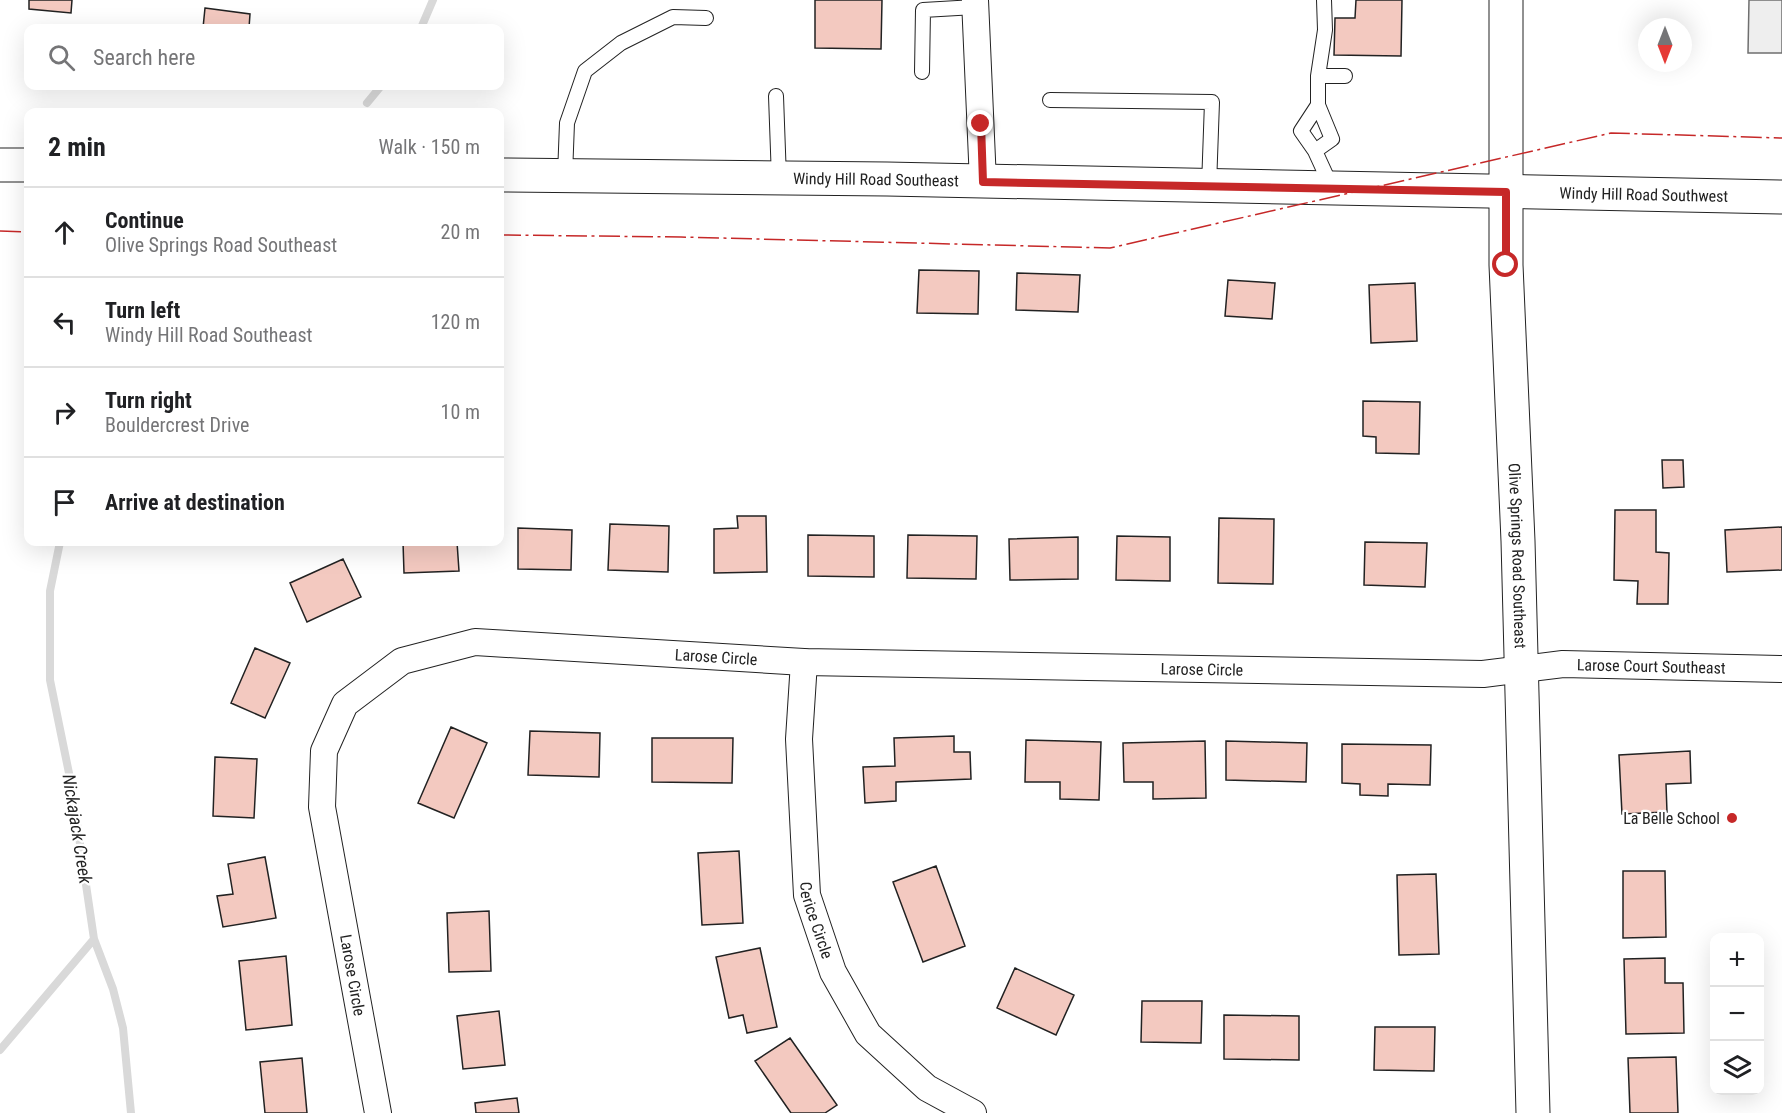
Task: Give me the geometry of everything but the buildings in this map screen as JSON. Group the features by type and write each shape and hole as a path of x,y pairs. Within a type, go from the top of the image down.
{"main road":[{"name":"Olive Springs Road Southeast","path":"1506,0 1506,265 1522,669 1533,1113"},
{"path":"0,165 24,165"},
{"name":"Windy Hill Road Southeast","path":"504,175 1506,192"},
{"name":"Windy Hill Road Southwest","path":"1506,192 1782,197"}],"street":[{"path":"975,4 983,182"},
{"name":"Larose Circle","path":"378,1113 322,807 324,751 345,704 402,661 475,642 804,662 1483,674 1522,669"},
{"name":"Cerice Circle","path":"804,662 799,739 807,895 833,972 868,1034 927,1088 973,1113"},
{"name":"Larose Court Southeast","path":"1522,669 1563,664 1782,669"}],"lane":[{"path":"1315,151 1332,139 1318,105 1318,76 1325,30 1324,0"},
{"path":"922,72 923,10 975,4"},
{"path":"565,176 567,123 585,71 621,43 673,17 706,18"},
{"path":"1318,76 1345,76"},
{"path":"776,96 779,179"},
{"path":"1050,100 1212,102 1209,186"},
{"path":"1318,105 1300,131 1315,151 1332,188"}],"shaded area":[{"path":"1749,0 1782,0 1782,53 1748,53"}],"waterway":[{"name":"Nickajack Creek","path":"423,24 433,0"},
{"name":"Nickajack Creek","path":"367,103 378,90"},
{"name":"Nickajack Creek","path":"59,546 50,591 50,680 71,783 94,939 113,989 123,1028 131,1113"},
{"path":"0,1050 94,939"}],"power":[{"path":"504,235 681,237 1110,248 1611,133 1782,138"},
{"path":"0,231 24,232"}],"place":[{"name":"La Belle School","path":"1732,818"}],"route":[{"path":"981,124 983,182 1506,192 1506,265"}]}
